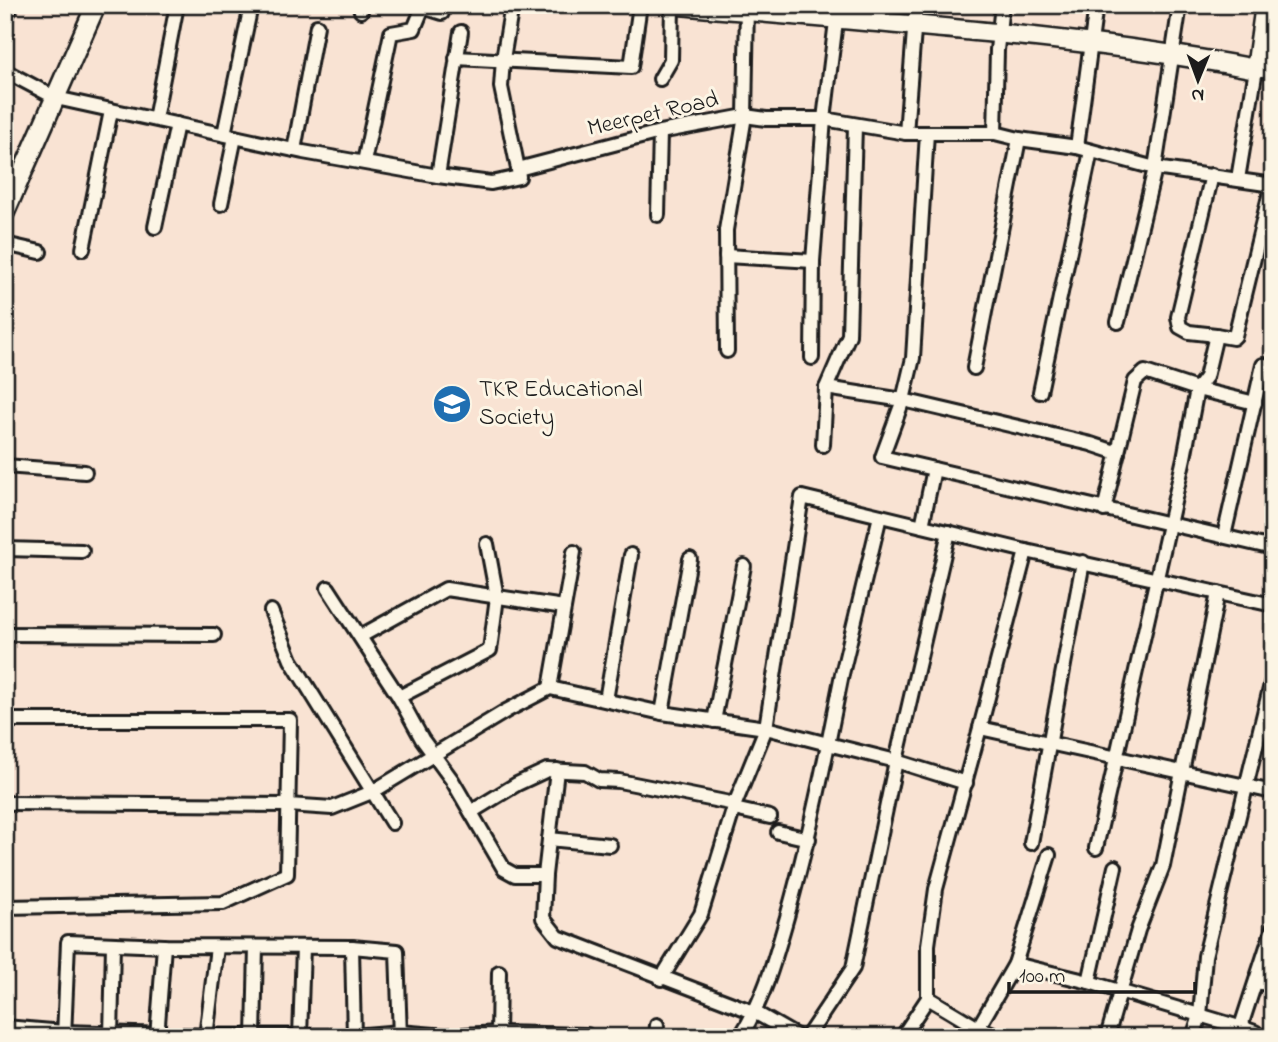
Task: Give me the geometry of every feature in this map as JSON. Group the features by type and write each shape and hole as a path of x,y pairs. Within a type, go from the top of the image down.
{"street":[{"path":"5,18 12,5"},
{"path":"5,212 96,5"},
{"path":"155,118 177,5"},
{"path":"512,5 501,87 518,169"},
{"path":"456,58 631,67 640,5"},
{"path":"660,79 671,60 672,5"},
{"path":"679,5 837,12 915,24 1172,53 1264,70"},
{"path":"906,133 916,5"},
{"path":"995,133 998,34 1002,5"},
{"path":"1077,147 1096,5"},
{"path":"1118,322 1155,168 1180,5"},
{"path":"1238,179 1264,70 1265,5"},
{"path":"221,204 251,6"},
{"path":"364,162 391,33 414,29 423,6 442,13"},
{"path":"727,351 726,230 745,116 747,8"},
{"path":"812,358 813,261 824,119 837,12"},
{"path":"294,149 317,26"},
{"path":"438,176 461,32"},
{"name":"Meerpet Road","path":"5,71 56,98 111,111 294,149 438,176 491,183 519,177 518,169 660,132 745,116 766,119 824,119 906,133 995,133 1077,147 1155,168 1272,185"},
{"path":"83,249 111,111"},
{"path":"156,227 177,124"},
{"path":"823,445 826,388 849,335 855,126"},
{"path":"659,215 660,132"},
{"path":"928,133 913,358 903,400 881,457 1273,548"},
{"path":"974,368 1019,139"},
{"path":"1040,392 1091,151"},
{"path":"1212,175 1178,317 1180,327 1189,332 1233,338 1235,336 1272,185"},
{"path":"5,244 40,252"},
{"path":"726,256 813,261"},
{"path":"1096,848 1197,388 1206,377 1216,335"},
{"path":"1224,536 1263,365 1273,366"},
{"path":"1104,510 1135,381 1145,372 1255,402"},
{"path":"826,388 903,400 1091,444 1118,453"},
{"path":"5,466 85,472"},
{"path":"922,526 934,470"},
{"path":"661,978 701,914 734,806 766,728 802,497 1026,551 1273,605"},
{"path":"740,1037 755,1013 774,962 809,839 880,516"},
{"path":"807,1037 853,968 896,761 949,533"},
{"path":"399,697 490,650 497,597 487,544"},
{"path":"5,549 82,551"},
{"path":"902,1037 928,998 928,945 936,889 967,783 1026,551"},
{"path":"551,688 574,552"},
{"path":"606,700 631,555"},
{"path":"662,713 690,559"},
{"path":"1031,843 1083,562"},
{"path":"714,721 744,566"},
{"path":"328,589 361,636 433,756 452,780 504,869 515,875 545,874"},
{"path":"361,636 446,589 564,607"},
{"path":"1107,1037 1138,930 1158,881 1183,774 1218,593"},
{"path":"271,611 291,660 392,823"},
{"path":"5,634 214,635"},
{"path":"1193,1037 1200,1016 1205,956 1273,676"},
{"path":"5,803 288,805 332,808 372,792 506,711 551,688 662,713 766,728 896,761 967,783"},
{"path":"5,720 290,720 287,874 223,903 5,907"},
{"path":"980,728 1273,792"},
{"path":"471,812 517,783 547,770 557,770 585,772 599,780 619,781 734,806 770,817"},
{"path":"557,770 545,874 543,918 558,937 755,1013 798,1037"},
{"path":"778,832 809,839"},
{"path":"549,839 610,845"},
{"path":"978,1028 1015,964 1049,855"},
{"path":"1089,982 1115,867"},
{"path":"1245,1033 1242,1023 1272,934"},
{"path":"64,1034 68,942 217,947 352,947 397,951 400,1034"},
{"path":"111,1034 113,944"},
{"path":"157,1035 164,946"},
{"path":"206,1036 217,947"},
{"path":"254,1035 256,947"},
{"path":"300,1036 303,947"},
{"path":"352,947 354,1036"},
{"path":"1015,964 1089,982 1200,1016 1245,1033 1255,1032 1258,1037"},
{"path":"498,1035 499,972"},
{"path":"1256,982 1273,985"},
{"path":"928,998 978,1028 1001,1037"},
{"path":"5,1027 64,1034 587,1037"}],"place":[{"name":"TKR Educational Society","path":"452,404"}]}
